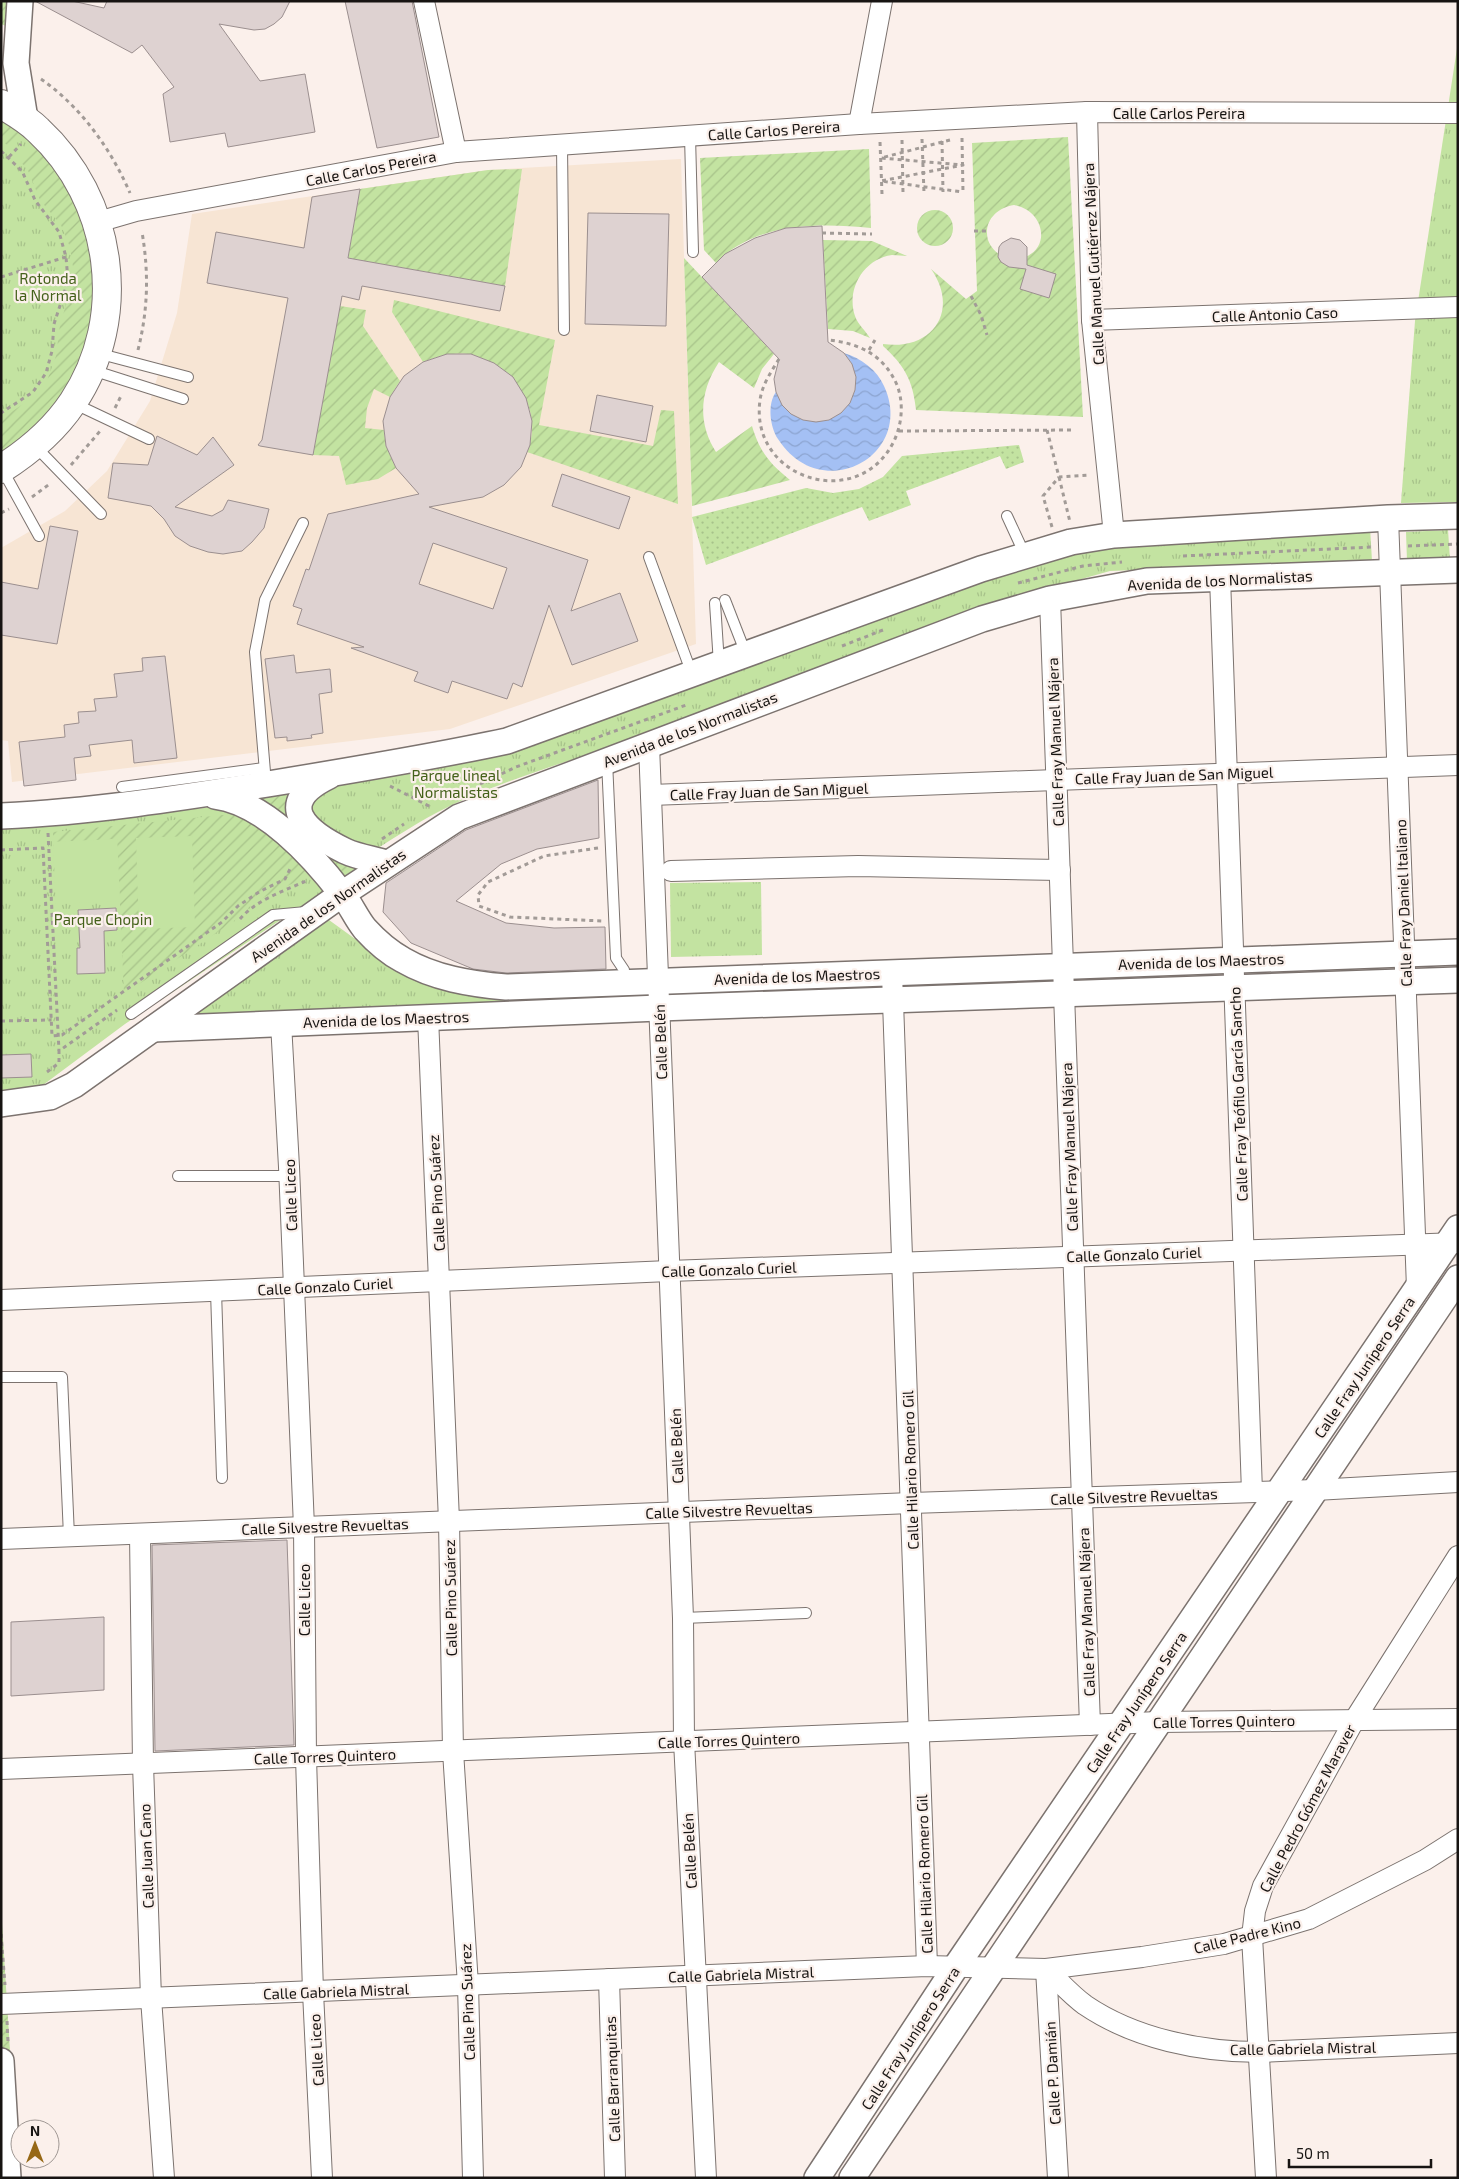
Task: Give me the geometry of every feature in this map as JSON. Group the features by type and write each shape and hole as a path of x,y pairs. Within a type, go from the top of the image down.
{"main road":[{"path":"1,104 26,128 45,136 68,163 85,191 98,222 107,267 106,314 94,361 72,403 42,439 2,469"}],"street":[{"path":"20,1 16,63 26,128"},
{"path":"424,1 456,152"},
{"path":"860,124 882,1"},
{"name":"Calle Carlos Pereira","path":"98,222 136,211 456,152 860,124 1086,112 1458,113"},
{"name":"Calle Manuel Gutiérrez Nájera","path":"1086,112 1092,320 1114,535"},
{"name":"Calle Antonio Caso","path":"1092,320 1458,307"},
{"path":"1,816 44,814 207,795 265,776 336,773 440,756 507,742 981,569 1071,542 1114,535 1388,518 1458,516"},
{"name":"Calle Fray Daniel Italiano","path":"1388,518 1417,1288"},
{"name":"Avenida de los Normalistas","path":"1,1104 50,1097 74,1085 386,863 459,817 982,619 1050,599 1147,581 1458,570"},
{"name":"Calle Fray Teófilo García Sancho","path":"1220,577 1252,1492"},
{"name":"Calle Fray Manuel Nájera","path":"1050,599 1090,1725"},
{"name":"Calle Belén","path":"649,745 683,1618 684,1742 694,1976 706,2178"},
{"name":"Calle Fray Juan de San Miguel","path":"650,795 1458,765"},
{"path":"336,773 312,785 304,792 300,801 301,818 317,835 347,852 386,863"},
{"name":"Avenida de los Maestros","path":"207,795 225,797 261,813 302,849 342,894 366,929 403,960 452,980 506,987 1458,952"},
{"path":"671,871 858,866 1060,870"},
{"name":"Calle Hilario Romero Gil","path":"892,973 927,1966"},
{"name":"Avenida de los Maestros","path":"154,1029 893,999 1458,980"},
{"name":"Calle Pino Suárez","path":"428,1017 449,1521 453,1751 468,1985 473,2178"},
{"name":"Calle Liceo","path":"281,1023 290,1176 304,1527 306,1757 313,1992 322,2178"},
{"name":"Calle Gonzalo Curiel","path":"1,1300 669,1271 1416,1244 1454,1238"},
{"name":"Calle Fray Junípero Serra","path":"817,2178 957,1965 1417,1288 1454,1238"},
{"name":"Calle Fray Junípero Serra","path":"852,2178 992,1967 1458,1278"},
{"name":"Calle Silvestre Revueltas","path":"1,1539 911,1503 1315,1490 1458,1482"},
{"name":"Calle Juan Cano","path":"140,1534 143,1764 151,1998 164,2178"},
{"name":"Calle Pedro Gómez Maraver","path":"1266,2178 1252,1937 1255,1911 1263,1886 1355,1719 1458,1556"},
{"name":"Calle Torres Quintero","path":"1,1769 1158,1722 1458,1718"},
{"name":"Calle Padre Kino","path":"1046,1969 1179,1952 1252,1937 1309,1920 1425,1860 1458,1839"},
{"name":"Calle Gabriela Mistral","path":"1,2004 957,1965 1046,1969 1085,2004 1105,2016 1137,2030 1187,2046 1233,2052 1260,2052 1458,2043"},
{"name":"Calle P. Damián","path":"1046,1969 1058,2178"},
{"name":"Calle Barranquitas","path":"609,1979 615,2178"},
{"path":"1,2061 8,2178"}],"lane":[{"path":"690,136 694,252"},
{"path":"562,145 564,330"},
{"path":"94,361 135,363 188,377"},
{"path":"94,361 128,382 183,399"},
{"path":"72,403 149,439"},
{"path":"34,445 101,514"},
{"path":"2,469 39,536"},
{"path":"1007,516 1025,555"},
{"path":"122,787 265,776 255,652 265,600 302,524"},
{"path":"649,558 693,674"},
{"path":"719,664 720,601 746,654"},
{"path":"607,760 616,958 624,970 624,982"},
{"path":"131,1014 273,915 316,912"},
{"path":"178,1176 290,1176"},
{"path":"216,1291 222,1478"},
{"path":"1,1377 62,1377 69,1536"},
{"path":"683,1618 806,1613"}],"path":[{"path":"39,77 67,100 98,134 122,174 132,199"},
{"path":"9,156 26,128"},
{"path":"880,158 942,140 962,137 963,192 943,191 924,186 881,181"},
{"path":"922,139 924,193"},
{"path":"902,140 903,193"},
{"path":"942,140 943,191"},
{"path":"880,141 882,194"},
{"path":"1,151 9,156 22,171 35,200 59,232 66,257 68,281 54,324 52,351 46,373 32,392 1,413"},
{"path":"880,158 963,165"},
{"path":"881,181 963,165"},
{"path":"974,231 987,231"},
{"path":"135,363 144,325 147,289 142,232"},
{"path":"822,233 872,234"},
{"path":"1,277 66,257"},
{"path":"971,296 981,315 987,335"},
{"path":"780,359 767,377 760,399 760,424 768,446 784,465 805,477 828,482 852,478 873,468 889,451 899,431 902,408 897,386 886,366 869,350 848,341 828,340"},
{"path":"869,350 875,340"},
{"path":"1,513 21,504 62,474 95,438 108,420 128,382"},
{"path":"1047,430 1071,526"},
{"path":"899,431 1074,430"},
{"path":"1053,530 1043,496 1059,476 1094,475"},
{"path":"388,785 431,807"},
{"path":"48,830 59,1051"},
{"path":"611,845 544,856 488,882 478,894 479,906 510,917 615,921"},
{"path":"1,850 43,848 52,1036 62,1035 222,922 238,906 259,892 285,879 296,854 302,849"},
{"path":"1,1022 51,1020"}],"shaded area":[{"path":"681,159 696,644 450,729 12,782 8,741 1,740 1,548 65,511 107,471 150,401 177,313 192,214 488,170"}],"green space":[{"path":"1,1 13,1 11,28 1,24"},
{"path":"1458,42 1458,502 1401,503 1415,321"},
{"name":"Rotonda la Normal","path":"1,118 34,144 95,310 1,455"},
{"path":"1,118 21,133 9,146 1,141"},
{"path":"1068,137 1083,417 916,410 913,390 906,374 897,360 883,346 883,344 901,344 916,341 928,334 937,324 942,313 943,299 939,284 931,269 966,299 977,291 972,143","holes":["1014,205 1024,208 1033,214 1041,230 1041,239 1038,247 1032,254 1022,258 1001,255 993,249 988,240 987,227 989,222 1002,209"]},
{"path":"34,144 66,181 84,221 91,242 95,264 95,308 91,331 84,353 75,375 63,395 50,414 35,430 1,455 1,419 35,396 47,381 56,356 60,325 71,288 73,267 70,247 61,225 40,200 27,168 19,161"},
{"path":"869,149 871,228 810,226 789,228 750,240 732,250 716,263 704,250 700,158"},
{"path":"522,169 505,286 348,258 360,189 488,170"},
{"path":"935,210 947,216 953,228 947,240 935,246 923,240 917,228 923,216"},
{"path":"823,240 872,241 907,256 892,255 882,258 865,269 859,277 855,286 853,306 858,322 870,338 853,331 828,329"},
{"path":"684,258 774,354 762,369 754,388 719,362 708,384 703,407 710,441 716,452 752,426 758,443 766,456 790,480 692,506"},
{"path":"394,300 555,340 539,425 653,446 661,410 674,411 678,504 527,452 532,421 522,392 512,379 487,360 472,355 448,355 423,362 392,312"},
{"path":"340,306 366,310 363,326 400,381 390,397 374,389 367,408 365,428 384,430 386,446 396,468 378,479 346,485 339,456 313,455"},
{"path":"1019,445 1024,462 1006,469 1000,456 906,491 911,505 869,521 862,507 706,565 692,517 806,488 833,493 859,489 883,477 902,456"},
{"name":"Parque lineal Normalistas","path":"1370,527 1372,561 1110,571 975,609 623,742 472,796 409,828 372,852 311,821 305,803 322,786 440,767 508,753 1068,550"},
{"path":"1448,530 1450,559 1407,561 1406,532"},
{"path":"298,787 301,840 252,792"},
{"name":"Parque Chopin","path":"214,807 251,814 330,887 125,1024 39,1088 1,1090 1,825 45,824"},
{"path":"233,814 269,834 312,875 280,889 250,906 233,922 124,994 117,839 53,842 53,832"},
{"path":"192,836 195,927 139,929 136,838"},
{"path":"117,839 120,901 56,904 53,842"},
{"path":"314,839 365,863 341,878"},
{"path":"761,882 762,955 671,957 670,883"},
{"path":"329,920 376,954 418,977 644,992 644,1000 192,1014"},
{"path":"1,1907 14,2119 10,2119 10,2169 17,2169 18,2178 1,2178"}],"water":[{"path":"844,353 868,365 881,380 890,411 887,433 876,451 859,464 839,470 818,469 796,459 778,439 771,422 771,403 776,392 785,407 797,416 812,421 829,420 852,364"}],"building":[{"path":"35,1 72,1 104,8 107,1 290,1 282,17 265,29 254,30 219,24 260,81 305,74 315,132 228,147 225,133 170,142 163,94 174,87 142,45 132,53"},
{"path":"345,1 412,1 439,137 377,148"},
{"path":"360,189 348,258 505,286 500,311 362,286 359,300 342,296 313,455 260,446 258,445 262,440 288,298 207,283 216,232 304,248 312,197"},
{"path":"588,213 669,214 666,326 585,324"},
{"path":"822,226 828,342 844,353 852,364 856,377 855,390 850,403 841,413 829,420 816,422 803,420 791,414 782,405 776,392 774,379 779,359 702,277 725,254 755,238 786,228"},
{"path":"1011,238 1020,240 1027,247 1027,265 1056,274 1049,298 1020,289 1026,269 1009,267 1001,262 998,257 999,247"},
{"path":"447,354 471,354 494,363 513,377 526,398 532,421 530,445 521,467 504,485 483,497 429,507 588,560 571,611 620,593 638,641 572,665 549,605 522,687 513,683 507,699 452,681 448,693 414,681 418,672 351,648 364,647 297,624 302,609 293,606 306,569 309,570 328,514 419,494 396,468 386,446 383,421 390,397 404,376 423,362","holes":["433,543 507,568 493,609 419,584"]},
{"path":"597,395 653,406 646,442 590,431"},
{"path":"157,436 197,455 213,437 234,465 175,507 212,516 223,510 228,500 269,509 264,528 242,551 223,554 208,552 190,546 175,536 164,519 151,506 108,498 113,463 148,465"},
{"path":"562,474 630,497 619,529 552,506"},
{"path":"50,526 78,531 57,644 1,635 1,582 38,589"},
{"path":"294,655 296,673 330,669 332,692 319,694 323,733 311,735 312,738 287,741 287,737 275,738 265,659"},
{"path":"165,656 177,758 134,763 132,740 89,745 91,756 74,758 76,780 24,786 19,742 65,737 64,725 79,723 78,712 96,711 94,699 117,697 114,674 143,671 142,658"},
{"path":"598,780 599,838 537,849 501,864 456,901 506,923 554,928 605,927 606,969 506,973 473,969 411,943 383,912 386,883 466,830"},
{"path":"116,908 117,930 104,931 105,973 77,974 77,948 80,948 78,910"},
{"path":"31,1054 32,1077 1,1078 1,1055"},
{"path":"287,1540 294,1745 155,1751 152,1545"},
{"path":"104,1617 104,1690 11,1696 11,1622"}]}
